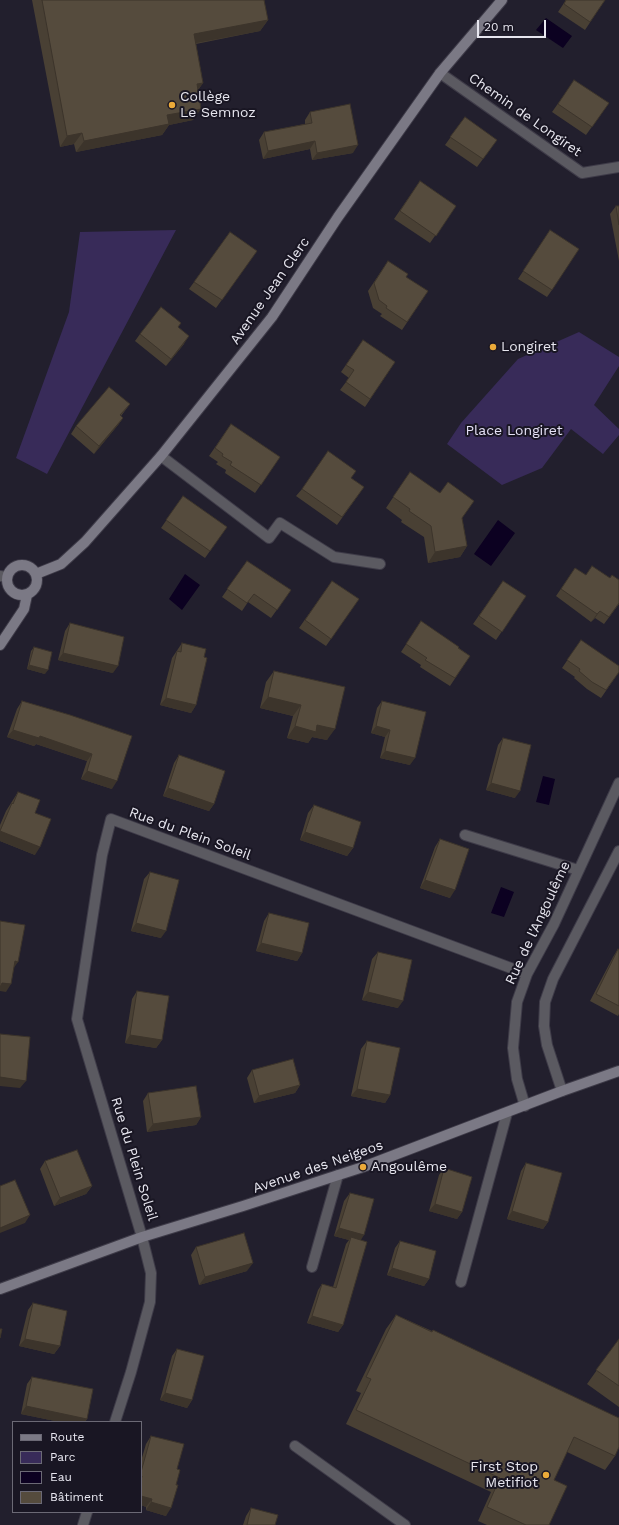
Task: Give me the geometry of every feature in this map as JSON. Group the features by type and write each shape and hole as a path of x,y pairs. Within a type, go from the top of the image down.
{"street":[{"name":"Avenue Jean Clerc","path":"36,574 61,564 85,542 161,456 272,317 338,217 440,73 502,0"},
{"name":"Chemin de Longiret","path":"440,73 582,173 619,167"},
{"path":"161,456 269,538 280,522 334,557 380,564"},
{"path":"24,566 31,568 36,574 37,582 34,590 27,595 16,594 9,587 4,576 17,567 24,566"},
{"path":"0,645 24,609 27,595"},
{"name":"Rue de l'Angoulême","path":"525,1106 517,1079 513,1048 518,1002 527,974 554,924 619,782"},
{"name":"Rue du Plein Soleil","path":"142,1237 77,1020 102,855 111,819 527,974"},
{"path":"465,835 578,870"},
{"path":"562,1091 547,1044 544,1026 545,1002 552,979 619,851"},
{"name":"Avenue des Neigeos","path":"0,1289 142,1237 338,1175 619,1071"},
{"path":"461,1282 507,1113"},
{"path":"312,1267 338,1175"},
{"path":"115,1421 131,1372 150,1302 151,1273 142,1237"},
{"path":"295,1446 405,1525"},
{"path":"83,1525 87,1513"}],"green space":[{"path":"176,230 47,474 16,458 69,312 80,232"},
{"name":"Place Longiret","path":"579,332 619,357 619,366 594,405 619,429 619,435 603,454 571,429 542,468 502,485 447,444 461,423 518,359"}],"water":[{"path":"546,18 572,36 563,48 536,30"},
{"path":"498,520 515,533 491,566 474,554"},
{"path":"185,574 200,585 182,610 169,599"},
{"path":"543,776 555,779 549,805 536,802"},
{"path":"501,887 514,892 504,917 491,913"}],"building":[{"path":"42,0 264,0 268,20 194,34 203,83 197,84 201,109 167,115 169,124 84,141 82,133 67,136"},
{"path":"566,0 605,0 590,22 564,4"},
{"path":"574,80 609,103 592,127 558,104"},
{"path":"350,104 358,145 317,153 315,141 268,151 264,132 312,123 310,112"},
{"path":"465,117 497,140 483,159 450,137"},
{"path":"420,181 456,206 436,236 400,211"},
{"path":"616,206 619,206 619,225"},
{"path":"550,230 579,249 552,290 523,271"},
{"path":"230,232 257,251 222,300 194,282"},
{"path":"388,261 408,274 406,277 428,291 407,322 386,308 387,306 379,300 374,283"},
{"path":"161,307 181,323 178,327 189,336 171,359 140,334"},
{"path":"363,340 395,362 370,399 346,382 354,370 346,365"},
{"path":"109,387 130,404 120,415 123,418 99,446 76,426"},
{"path":"231,424 280,457 261,485 230,465 232,462 222,456 223,454 215,448"},
{"path":"328,451 356,471 351,478 364,487 342,517 302,489"},
{"path":"410,472 440,493 448,482 474,501 462,518 467,546 435,552 431,526 409,511 410,509 393,497"},
{"path":"183,496 227,527 210,551 166,520"},
{"path":"247,561 291,590 277,610 254,594 247,603 227,589"},
{"path":"592,566 610,578 612,575 619,580 619,603 609,617 600,611 597,614 561,589 575,568 586,575"},
{"path":"332,581 359,599 331,639 305,620"},
{"path":"503,581 526,596 502,632 479,616"},
{"path":"421,621 470,656 455,678 425,660 427,658 406,644"},
{"path":"70,623 124,637 118,666 63,653"},
{"path":"581,640 619,666 619,672 606,690 592,682 579,671 580,669 567,660"},
{"path":"182,643 206,649 204,657 207,658 196,705 166,698 177,651 181,652"},
{"path":"34,647 52,652 48,670 29,665"},
{"path":"274,671 345,687 335,729 317,725 316,732 295,726 301,705 268,697"},
{"path":"22,701 70,715 132,736 117,781 87,771 92,754 40,736 39,738 13,730"},
{"path":"382,701 426,712 415,758 385,751 390,730 376,726"},
{"path":"503,738 531,745 520,791 491,783"},
{"path":"179,755 225,771 214,804 168,788"},
{"path":"18,792 40,800 35,813 51,819 40,847 0,831"},
{"path":"314,805 361,822 353,848 305,832"},
{"path":"440,839 469,849 455,890 425,880"},
{"path":"150,872 179,880 166,931 136,923"},
{"path":"269,913 309,923 302,953 261,943"},
{"path":"0,921 25,925 18,962 15,961 11,984 2,983 1,986 0,986"},
{"path":"618,949 619,950 619,1006 596,994"},
{"path":"378,952 412,960 403,1001 368,992"},
{"path":"137,991 169,996 162,1040 130,1035"},
{"path":"0,1034 30,1037 26,1081 0,1077"},
{"path":"367,1041 400,1048 390,1095 357,1089"},
{"path":"293,1059 300,1085 259,1096 252,1070"},
{"path":"196,1086 201,1117 153,1124 148,1093"},
{"path":"77,1150 92,1186 60,1198 45,1161"},
{"path":"526,1163 562,1173 548,1222 512,1211"},
{"path":"444,1168 472,1177 462,1212 435,1204"},
{"path":"15,1180 30,1215 0,1228 0,1186"},
{"path":"350,1193 374,1199 364,1235 339,1228"},
{"path":"244,1233 253,1263 205,1277 196,1247"},
{"path":"351,1237 367,1242 343,1325 312,1316 322,1284 336,1288"},
{"path":"400,1241 436,1251 429,1279 392,1268"},
{"path":"33,1303 67,1311 60,1346 25,1339"},
{"path":"396,1315 432,1332 433,1330 619,1418 619,1447 615,1456 574,1437 554,1480 567,1486 549,1525 526,1525 487,1507 500,1478 356,1410 371,1379 366,1377"},
{"path":"619,1339 619,1386 596,1370"},
{"path":"177,1349 204,1356 192,1400 165,1393"},
{"path":"32,1377 93,1389 87,1419 26,1406"},
{"path":"151,1436 184,1444 177,1469 180,1470 176,1485 178,1485 171,1508 151,1502 152,1499 142,1496 142,1468"},
{"path":"251,1508 278,1515 275,1525 247,1525"}],"place":[{"name":"Collège Le Semnoz","path":"172,105"},
{"name":"Longiret","path":"493,347"},
{"name":"Angoulême","path":"363,1167"},
{"name":"First Stop Metifiot","path":"546,1475"}]}
